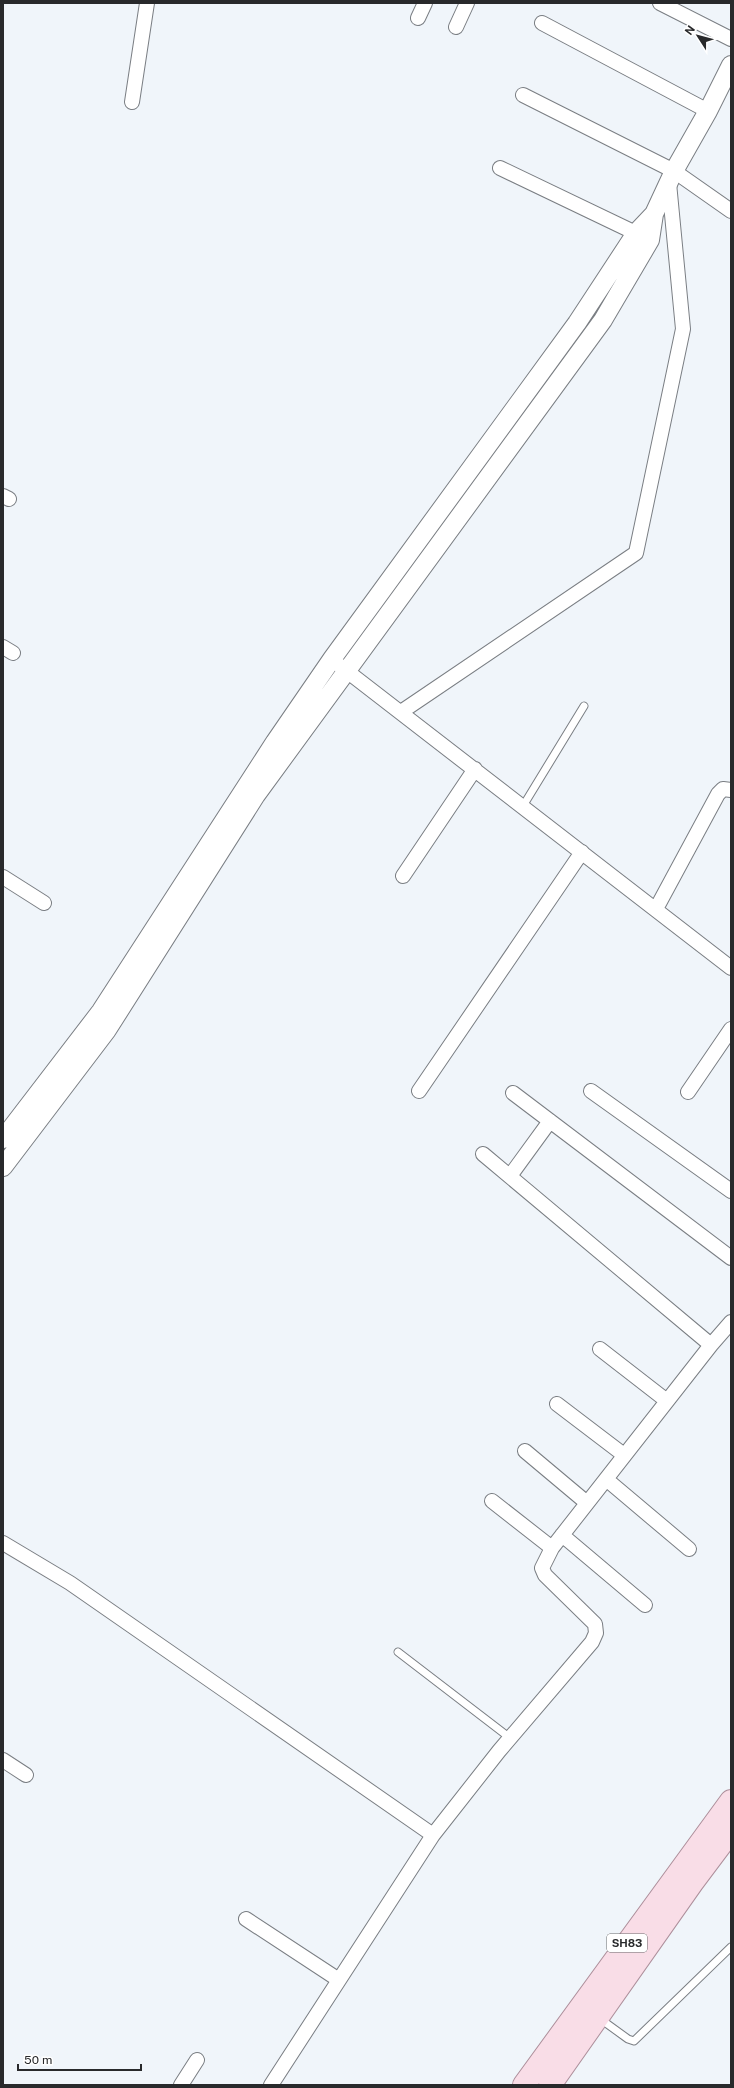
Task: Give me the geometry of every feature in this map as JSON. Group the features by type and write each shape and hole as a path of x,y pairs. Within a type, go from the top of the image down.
{"main road":[{"name":"SH83","path":"550,2085 598,2017 731,1801"},
{"name":"SH83","path":"524,2085 672,1897 731,1831"}],"street":[{"path":"132,102 147,3"},
{"path":"418,18 425,3"},
{"path":"456,27 467,3"},
{"path":"660,3 731,39"},
{"path":"542,23 708,111"},
{"path":"3,1167 100,1040 248,806 603,320 672,177 729,75"},
{"path":"523,95 731,211"},
{"path":"500,168 643,237"},
{"path":"401,712 636,553 683,329 672,177"},
{"path":"3,1139 101,1011 275,742 332,659 577,323 643,237"},
{"path":"332,659 731,968"},
{"path":"402,876 474,769"},
{"path":"656,910 718,794 723,789 731,790"},
{"path":"419,1091 582,852"},
{"path":"3,877 44,903"},
{"path":"688,1092 731,1029"},
{"path":"591,1091 731,1191"},
{"path":"513,1093 731,1258"},
{"path":"510,1176 550,1121"},
{"path":"483,1154 711,1345"},
{"path":"271,2085 433,1835 510,1738 592,1642 596,1633 595,1624 545,1576 542,1568 552,1548 711,1345 731,1322"},
{"path":"600,1349 667,1401"},
{"path":"558,1404 624,1455"},
{"path":"525,1451 587,1503"},
{"path":"606,1479 689,1549"},
{"path":"492,1501 552,1548"},
{"path":"562,1535 645,1605"},
{"path":"3,1543 70,1583 433,1835"},
{"path":"3,1760 26,1775"},
{"path":"246,1918 339,1980"},
{"path":"181,2085 197,2060"}],"lane":[{"path":"522,806 584,706"},
{"path":"398,1652 510,1738"},
{"path":"598,2017 628,2039 634,2041 731,1947"}]}
